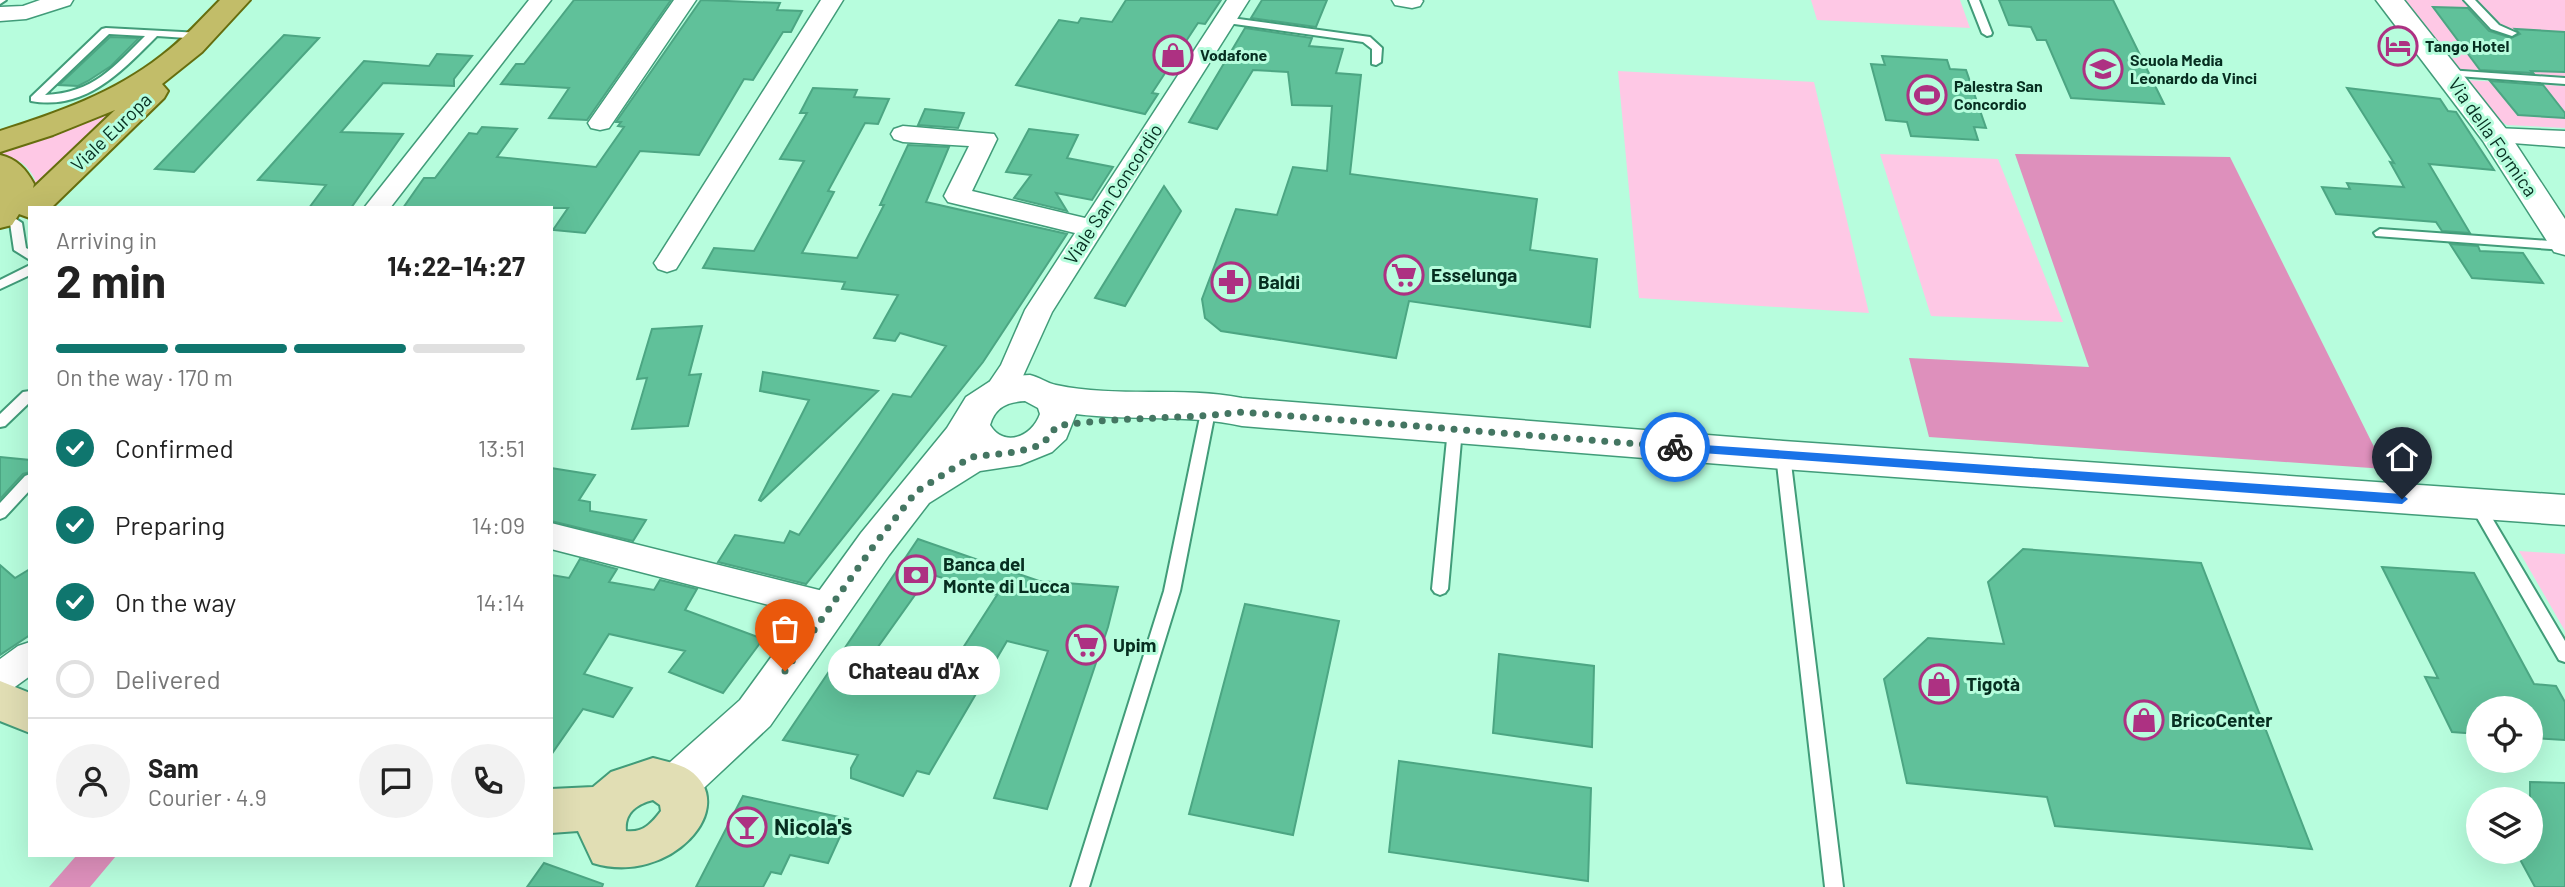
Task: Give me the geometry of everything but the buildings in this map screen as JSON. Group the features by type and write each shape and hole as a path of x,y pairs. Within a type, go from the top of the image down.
{"main road":[{"name":"Viale Europa","path":"0,142 69,119 108,102 163,70 236,0"},
{"name":"Viale Europa","path":"30,206 150,94 193,43"},
{"path":"0,165 13,175 18,184 15,196 16,219"},
{"path":"0,701 28,712"},
{"path":"0,717 28,719"},
{"path":"666,780 676,786 685,805 678,829 656,848 642,853 625,871 601,834 601,821 606,808 620,792 639,781 666,780"},
{"path":"553,811 606,808"}],"street":[{"path":"0,14 26,12 62,0"},
{"path":"379,206 540,0"},
{"path":"600,123 685,0"},
{"path":"667,263 832,0"},
{"name":"Via della Formica","path":"2390,0 2495,136 2565,245"},
{"name":"Viale San Concordio","path":"676,786 755,713 916,492 1013,369 1039,310 1231,10"},
{"path":"903,134 985,139 957,197 1090,228"},
{"path":"2495,136 2565,139"},
{"path":"1006,452 980,442 972,425 985,404 1007,389 1030,388 1053,412 1103,419 1224,415 1455,429 1783,456 2565,510"},
{"name":"Viale San Concordio","path":"916,492 971,457 1037,446 1045,441 1053,412"},
{"path":"553,537 831,607"},
{"path":"0,679 28,658"}],"lane":[{"path":"1974,0 1987,33"},
{"path":"2469,0 2489,23 2512,33"},
{"path":"1231,10 1366,40 1377,48 1376,62"},
{"path":"154,33 99,87 66,100 36,99 106,31 154,33 193,43"},
{"path":"2448,73 2565,81"},
{"path":"16,219 20,250 28,255"},
{"path":"2380,233 2565,245"},
{"path":"0,285 28,270"},
{"path":"0,422 28,396"},
{"path":"1080,887 1224,415"},
{"path":"1440,589 1455,429"},
{"path":"1783,456 1834,887"},
{"path":"0,513 28,482"},
{"path":"2476,504 2565,655"}],"shaded area":[{"path":"1811,0 1960,0 1970,28 1817,20"},
{"path":"2399,0 2565,0 2565,77 2463,72 2455,67"},
{"path":"1618,71 1814,82 1869,313 1639,298"},
{"path":"2466,80 2565,86 2565,128 2507,125 2494,118"},
{"path":"120,104 30,192 35,179 28,169 17,160 0,156 0,149"},
{"path":"1880,154 1998,159 2063,322 1931,316"},
{"path":"2015,154 2230,157 2385,469 1929,437 1909,358 2089,367"},
{"path":"2519,551 2565,554 2565,631"},
{"path":"75,857 115,857 90,887 49,887"}],"way so far":[{"path":"785,671 875,544 916,492 971,457 1017,452 1037,446 1045,441 1057,426 1103,419 1207,417 1242,412 1675,447"}],"place":[{"name":"Tango Hotel","path":"2398,46"},
{"name":"Vodafone","path":"1173,55"},
{"name":"Scuola Media Leonardo da Vinci","path":"2103,69"},
{"name":"Palestra San Concordio","path":"1927,95"},
{"name":"Esselunga","path":"1404,275"},
{"name":"Baldi","path":"1231,282"},
{"name":"Banca del Monte di Lucca","path":"916,575"},
{"name":"Upim","path":"1086,645"},
{"name":"Chateau d'Ax","path":"785,671"},
{"name":"Tigotà","path":"1939,684"},
{"name":"BricoCenter","path":"2144,720"},
{"name":"Nicola's","path":"747,827"}],"route":[{"path":"1675,447 2402,499"}]}
